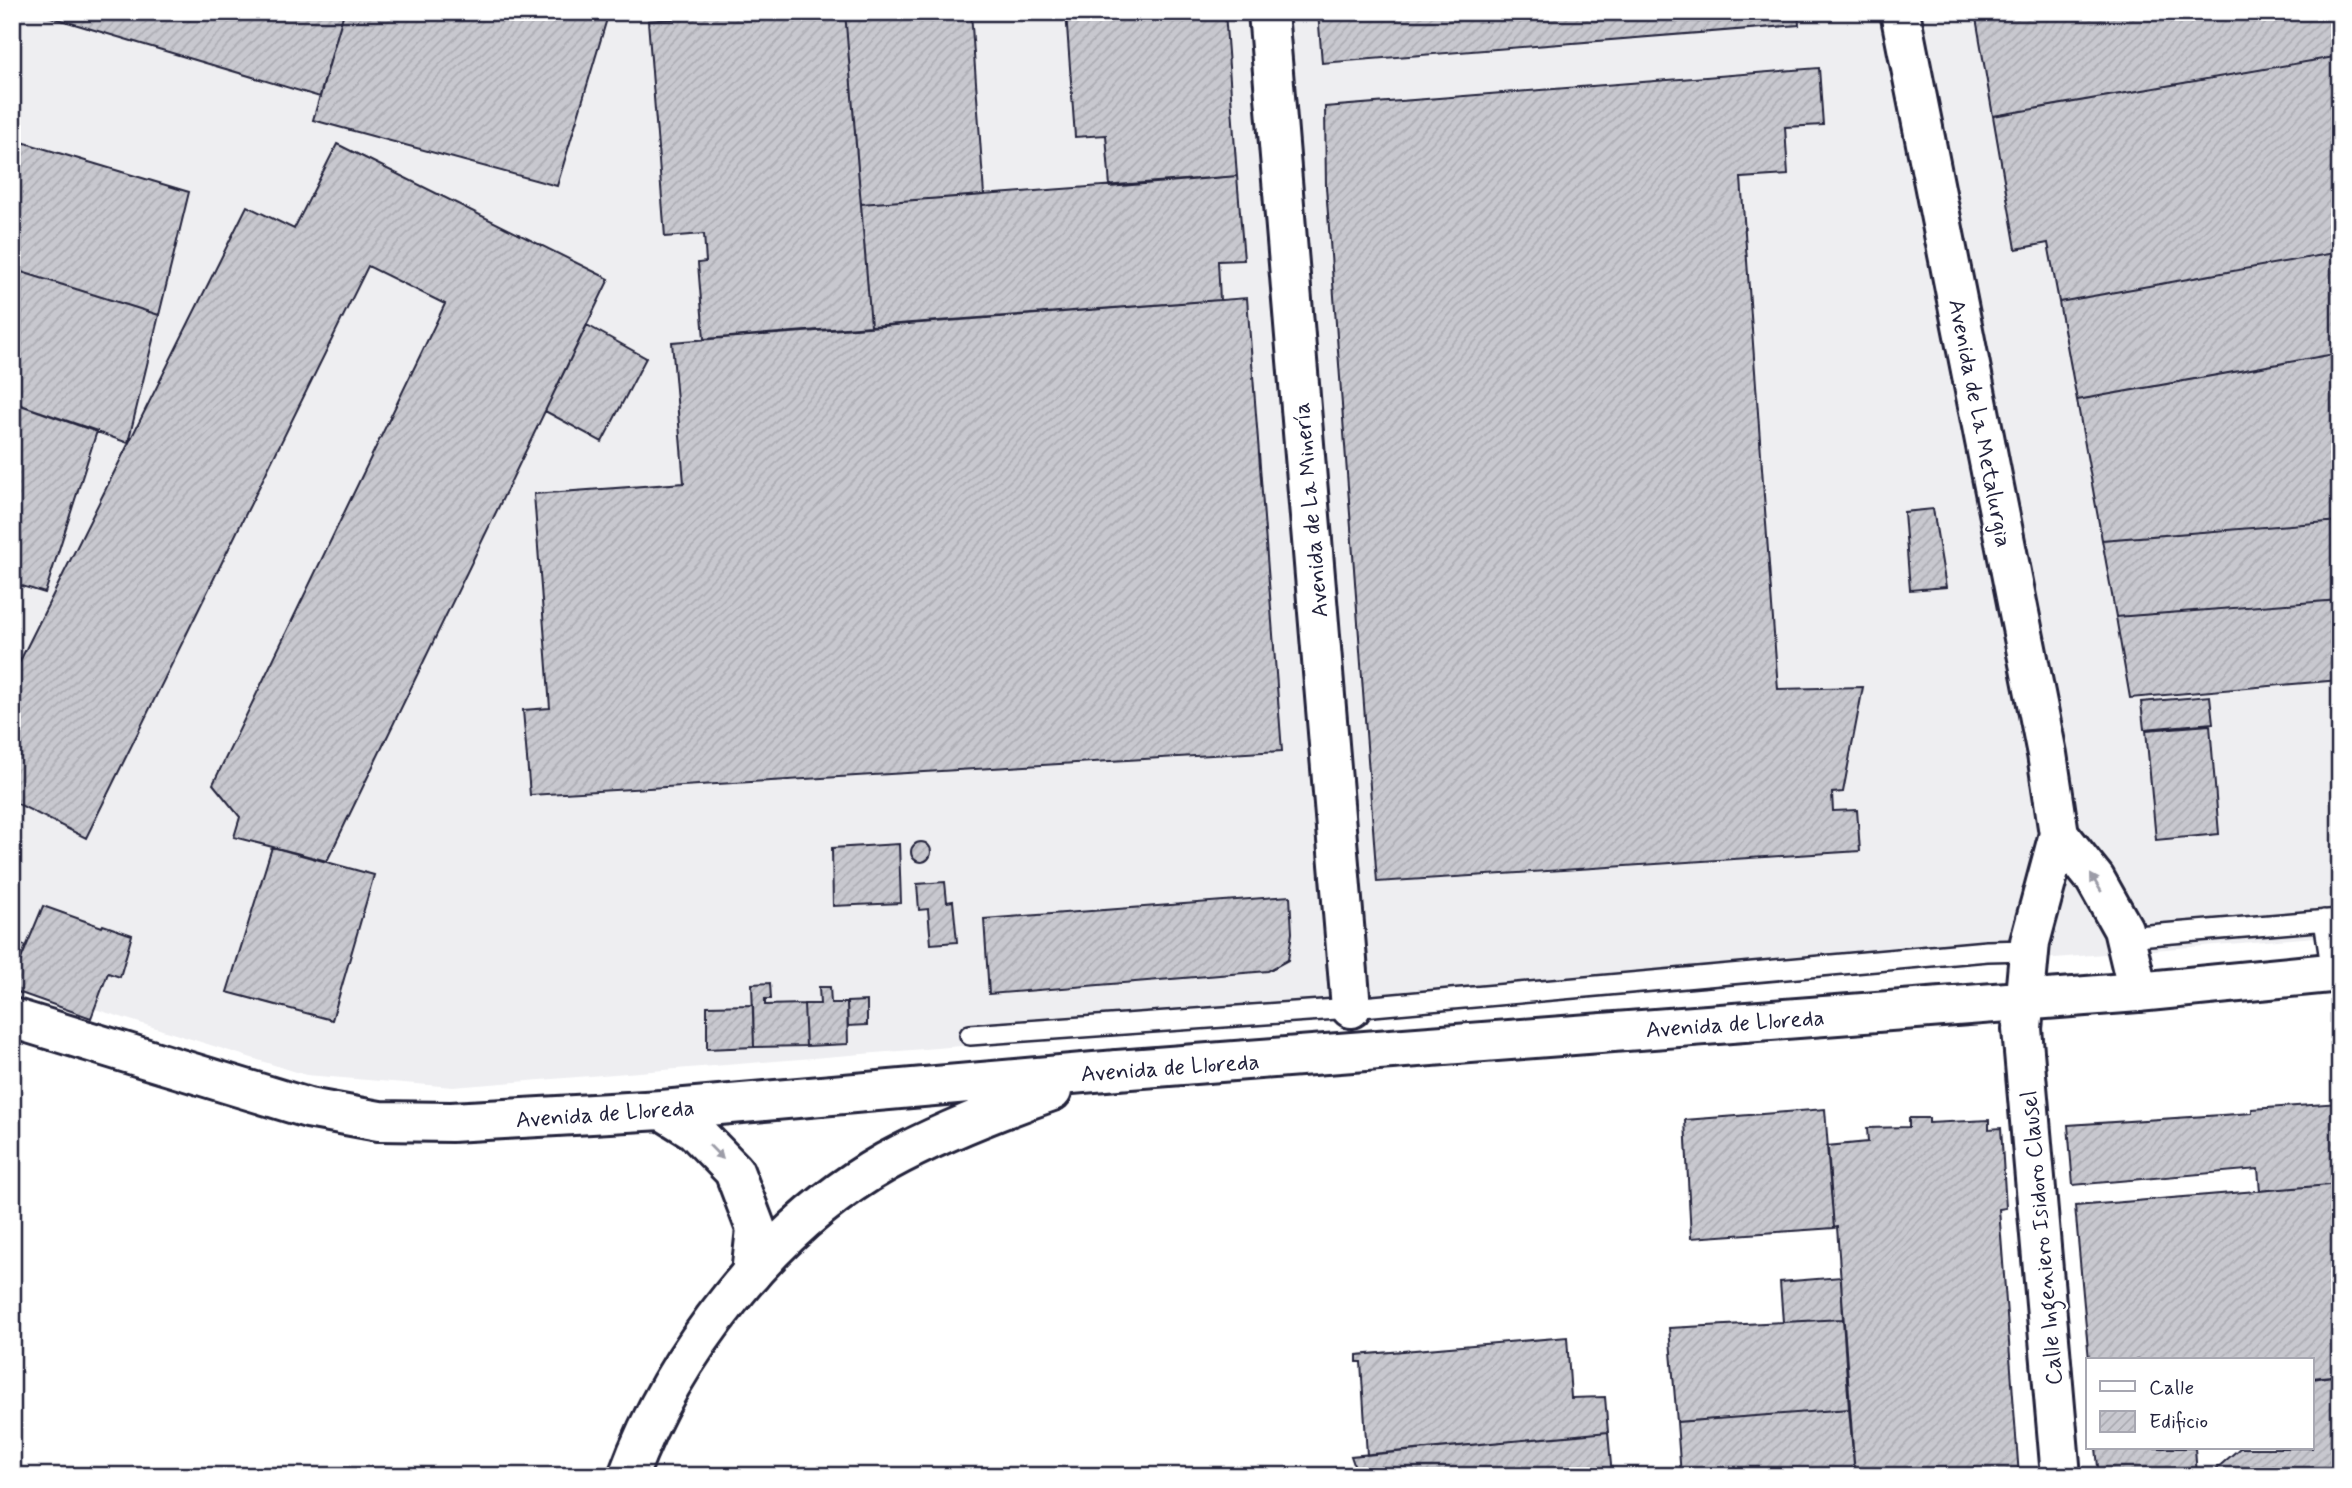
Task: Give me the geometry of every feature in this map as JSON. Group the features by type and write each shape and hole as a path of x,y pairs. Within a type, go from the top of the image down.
{"street":[{"name":"Avenida de La Minería","path":"1268,12 1351,1008"},
{"name":"Avenida de La Metalurgia","path":"1900,12 2047,754 2059,834"},
{"path":"2059,834 2095,880 2123,929 2138,992"},
{"name":"Calle Ingeniero Isidoro Clausel","path":"2059,834 2029,950 2022,1029 2062,1476"},
{"name":"Avenida de Lloreda","path":"12,1018 308,1108 379,1121 451,1122 662,1110 1117,1070 2138,992 2336,972"},
{"path":"628,1476 637,1452 689,1353 751,1274 792,1233 836,1196 885,1163 996,1111 1117,1070"},
{"path":"662,1110 694,1130 734,1171 755,1229 751,1274"}],"lane":[{"path":"2125,937 2332,920 2336,972"},
{"name":"Avenida de Lloreda","path":"970,1035 1351,1008 1987,951 2029,950"}],"shaded area":[{"path":"12,12 2340,12 2340,935 453,1087 306,1075 12,983"}],"building":[{"path":"34,12 344,12 320,97"},
{"path":"344,12 609,12 557,186 313,120"},
{"path":"686,12 845,12 871,326 704,339 698,263 706,262 704,234 665,237 648,21 686,18"},
{"path":"845,12 971,12 984,195 861,204"},
{"path":"1066,12 1225,12 1237,176 1110,187 1106,135 1075,137"},
{"path":"1318,12 1798,12 1799,25 1322,63"},
{"path":"1975,12 2340,12 2340,56 1993,116"},
{"path":"2340,56 2340,252 2059,302 2048,243 2016,249 1993,116"},
{"path":"1819,68 1823,125 1785,127 1788,175 1741,178 1778,689 1863,687 1843,792 1832,793 1833,811 1857,810 1860,851 1377,882 1326,187 1325,107"},
{"path":"12,139 189,192 159,315 12,269"},
{"path":"337,144 609,279 327,861 234,837 240,817 213,784 445,304 368,266 86,838 12,801 12,677 247,206 294,229"},
{"path":"1237,176 1244,260 1218,261 1220,300 871,326 861,204"},
{"path":"2340,252 2340,353 2077,400 2059,302"},
{"path":"12,269 159,315 128,443 12,402"},
{"path":"1247,298 1282,751 530,795 523,710 550,708 534,494 684,483 672,342"},
{"path":"587,325 646,358 602,442 545,411"},
{"path":"2340,353 2340,521 2102,540 2077,400"},
{"path":"12,402 97,431 45,593 12,583"},
{"path":"1933,509 1946,587 1910,590 1904,512"},
{"path":"2340,521 2340,600 2116,617 2102,540"},
{"path":"2340,600 2340,680 2130,698 2116,617"},
{"path":"2210,696 2213,723 2144,729 2141,702"},
{"path":"2210,725 2219,834 2156,840 2146,730"},
{"path":"921,842 928,845 931,852 928,859 921,862 914,859 911,852 914,845"},
{"path":"899,844 901,903 833,906 832,848"},
{"path":"272,847 374,875 332,1020 227,992"},
{"path":"945,882 947,902 953,901 957,942 931,944 928,909 919,910 917,884"},
{"path":"1290,896 1292,933 1288,960 1268,971 989,994 984,919"},
{"path":"43,906 132,935 120,977 108,973 91,1018 12,990 12,981"},
{"path":"12,940 26,946 12,981"},
{"path":"770,983 771,999 765,999 765,1005 804,1004 806,1046 754,1047 752,984"},
{"path":"819,987 830,987 831,1003 847,1003 848,1044 806,1046 804,1004 820,1004"},
{"path":"867,1001 867,1025 848,1026 847,1002"},
{"path":"753,1005 754,1047 707,1049 707,1006"},
{"path":"2340,1103 2340,1184 2260,1191 2258,1169 2073,1185 2068,1125 2252,1113 2252,1109"},
{"path":"1825,1109 1834,1228 1691,1238 1685,1120"},
{"path":"1909,1118 1929,1118 1929,1123 1989,1120 1989,1129 2001,1128 2006,1208 1999,1209 2019,1476 1855,1476 1837,1227 1834,1228 1827,1146 1868,1142 1867,1128 1909,1127"},
{"path":"2340,1184 2340,1375 2314,1378 2314,1358 2089,1358 2075,1206"},
{"path":"1841,1277 1843,1319 1783,1322 1780,1282"},
{"path":"1843,1319 1849,1409 1677,1422 1669,1328"},
{"path":"1567,1337 1571,1398 1605,1397 1608,1432 1367,1455 1361,1362 1357,1362 1357,1355"},
{"path":"2340,1375 2340,1476 2208,1476 2238,1450 2314,1450 2314,1379"},
{"path":"1849,1409 1855,1476 1681,1476 1677,1422"},
{"path":"1608,1432 1612,1476 1358,1476 1351,1456"},
{"path":"2096,1450 2195,1450 2197,1476 2099,1476"}]}
